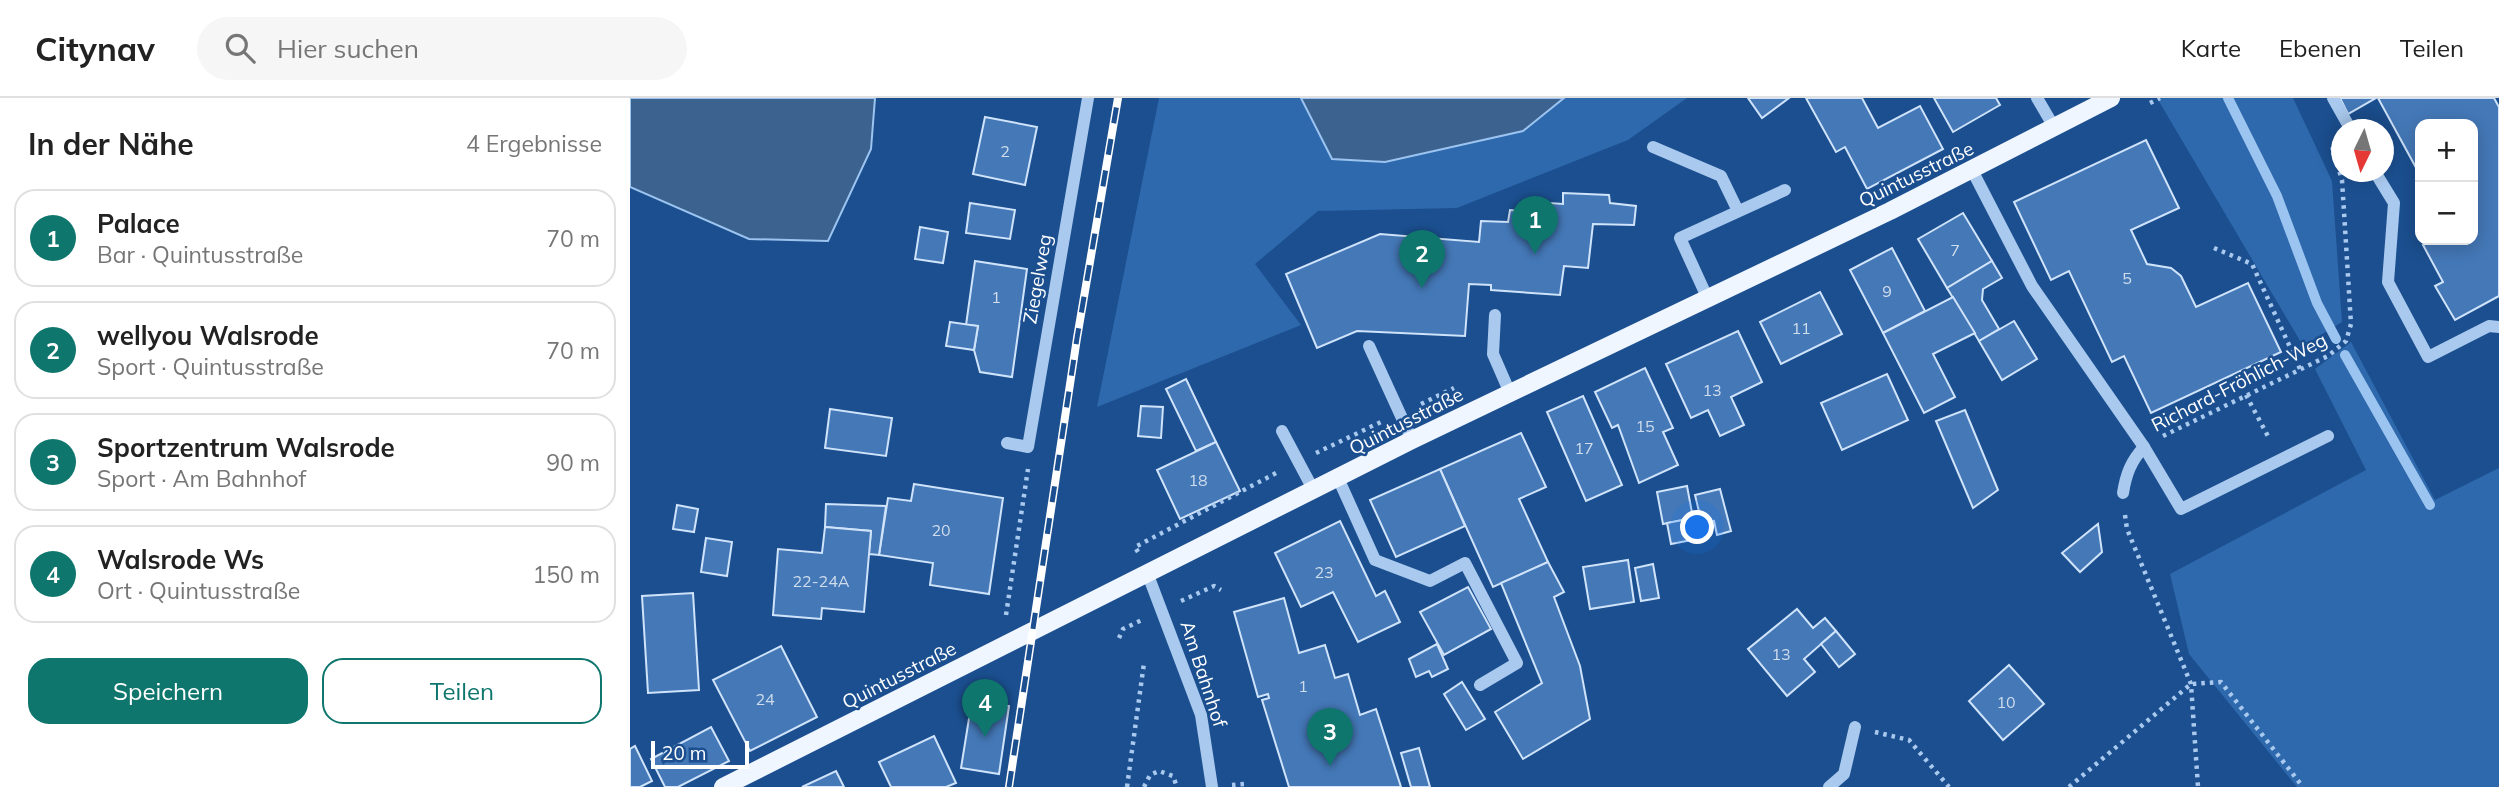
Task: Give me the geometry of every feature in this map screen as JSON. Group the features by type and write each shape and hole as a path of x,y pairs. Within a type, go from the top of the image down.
{"main road":[{"name":"Quintusstraße","path":"723,787 1149,575 1412,440 1972,170 2111,98"}],"street":[{"name":"Ziegelweg","path":"1028,447 1088,98"},
{"path":"2037,98 2054,127"},
{"path":"2333,98 2345,119"},
{"path":"1653,147 1721,176 1738,211"},
{"path":"1972,170 2032,286 2144,447 2181,509 2328,436"},
{"path":"2381,182 2394,204 2388,282 2428,357 2489,326 2499,327"},
{"path":"1707,297 1680,238 1785,190"},
{"path":"1495,315 1493,354 1510,393"},
{"path":"1369,346 1412,440"},
{"path":"1282,431 1314,491"},
{"path":"1007,443 1028,447"},
{"path":"2123,493 2125,476 2133,459 2144,447"},
{"path":"1338,478 1375,560 1430,580 1465,563 1517,663 1480,685"},
{"name":"Am Bahnhof","path":"1149,575 1201,715 1212,787"},
{"path":"1829,787 1844,774 1855,727"}],"path":[{"path":"2150,103 2160,98"},
{"name":"Richard-Fröhlich-Weg","path":"2144,447 2328,356 2350,334 2342,180 2328,137"},
{"path":"2214,248 2252,264 2300,369"},
{"path":"2246,395 2280,460"},
{"path":"1006,615 1028,483 1028,447"},
{"path":"2123,493 2127,529 2191,684 2198,787"},
{"path":"1214,586 1221,590"},
{"path":"1119,638 1124,629"},
{"path":"1127,787 1144,663"},
{"path":"2069,787 2191,684 2221,682 2303,787"},
{"path":"1855,727 1909,740 1949,787"},
{"path":"1144,787 1150,775 1159,771 1173,776 1177,787 1184,786"},
{"path":"1230,785 1245,784"}],"shaded area":[{"path":"630,98 875,98 871,149 828,241 749,239 630,187"},
{"path":"1159,98 1301,98 1332,159 1523,131 1564,98 1687,98 1628,140 1457,208 1318,211 1255,264 1301,325 1097,407"},
{"path":"1301,98 1564,98 1523,131 1385,162 1332,159"},
{"path":"2157,98 2293,98 2332,182 2342,322 2303,346"},
{"path":"2351,342 2435,500 2499,468 2499,787 2297,787 2189,654 2170,574 2366,470 2315,369"}],"building":[{"path":"1748,98 1789,98 1762,118"},
{"path":"1806,98 1862,98 1878,128 1920,106 1943,149 1867,189 1845,147 1836,152"},
{"path":"1934,98 1996,98 2000,105 1953,132"},
{"path":"2340,98 2376,98 2348,114"},
{"path":"2378,98 2494,98 2499,107 2499,296 2455,320 2435,286 2443,282 2423,245 2478,245 2478,119 2415,119 2415,166 2394,127 2394,119 2389,119"},
{"path":"985,117 1037,127 1025,185 973,174"},
{"path":"2146,140 2179,208 2131,230 2147,264 2171,268 2181,276 2196,307 2248,283 2281,352 2151,413 2124,356 2112,362 2069,271 2051,280 2014,202"},
{"path":"1563,193 1609,195 1610,203 1636,206 1634,225 1593,224 1588,268 1564,266 1560,295 1491,290 1491,285 1469,284 1465,336 1357,331 1317,348 1286,274 1380,234 1479,242 1481,221 1508,222 1510,210 1533,212 1535,202 1563,204"},
{"path":"970,203 1015,210 1010,239 966,233"},
{"path":"1963,213 1992,261 1947,288 1918,239"},
{"path":"920,227 948,232 943,263 915,259"},
{"path":"1892,248 1925,311 1883,333 1850,270"},
{"path":"975,261 1027,269 1012,377 980,372 974,350 978,326 966,325"},
{"path":"1992,261 2002,278 1983,289 1982,300 1999,329 1979,341 1947,288"},
{"path":"1820,292 1842,334 1781,364 1760,322"},
{"path":"1953,297 1975,333 1933,354 1955,397 1924,413 1883,333"},
{"path":"2014,321 2037,359 2002,380 1979,341"},
{"path":"950,322 978,326 974,350 946,346"},
{"path":"1738,331 1762,382 1731,397 1744,425 1720,436 1708,410 1691,418 1666,364"},
{"path":"1645,368 1673,428 1663,432 1678,465 1639,483 1618,425 1612,428 1595,392"},
{"path":"1887,374 1908,420 1842,450 1821,403"},
{"path":"1186,379 1216,442 1196,451 1166,389"},
{"path":"1583,396 1622,485 1586,501 1547,412"},
{"path":"1141,406 1163,407 1161,438 1138,436"},
{"path":"830,409 892,418 886,456 825,448"},
{"path":"1965,410 1998,490 1973,508 1936,421"},
{"path":"1521,433 1546,487 1519,499 1548,562 1493,587 1440,469"},
{"path":"1216,442 1240,491 1180,519 1157,470"},
{"path":"1440,469 1465,526 1396,557 1370,500"},
{"path":"914,484 1003,498 989,594 930,585 933,563 879,555 888,498 911,501"},
{"path":"1687,486 1693,518 1663,524 1657,492"},
{"path":"1720,489 1731,531 1717,535 1714,521 1702,524 1695,495"},
{"path":"826,504 886,506 879,555 869,554 871,531 825,527"},
{"path":"677,505 698,509 694,532 673,529"},
{"path":"1693,518 1697,539 1671,544 1667,523"},
{"path":"1340,521 1376,596 1385,591 1400,622 1358,642 1333,592 1301,607 1275,553"},
{"path":"2098,524 2102,552 2080,572 2062,553"},
{"path":"825,527 871,531 864,612 822,608 821,619 773,615 778,549 822,553"},
{"path":"706,538 732,542 727,576 701,572"},
{"path":"1628,560 1634,602 1590,609 1583,567"},
{"path":"1548,562 1564,592 1554,597 1580,666 1590,719 1523,759 1495,712 1542,683 1501,583"},
{"path":"1653,564 1659,598 1641,601 1635,568"},
{"path":"1468,587 1491,629 1444,655 1420,612"},
{"path":"693,593 699,690 648,693 642,596"},
{"path":"1284,598 1299,653 1325,645 1335,678 1348,674 1360,715 1376,709 1401,787 1289,787 1262,700 1269,698 1268,694 1258,697 1234,612"},
{"path":"1797,609 1813,628 1825,618 1836,631 1804,659 1815,672 1787,696 1748,649"},
{"path":"1836,631 1855,654 1839,667 1821,644"},
{"path":"1437,644 1448,669 1432,677 1429,671 1416,677 1409,659"},
{"path":"781,646 817,717 750,751 713,680"},
{"path":"2009,665 2044,704 2003,740 1969,701"},
{"path":"1462,682 1485,719 1466,730 1444,694"},
{"path":"972,700 1009,706 999,774 961,768"},
{"path":"711,727 729,761 678,787 665,787 651,759"},
{"path":"934,736 956,783 946,787 891,787 879,762"},
{"path":"635,746 652,781 640,787 630,787 630,749"},
{"path":"1419,748 1430,787 1411,787 1401,753"},
{"path":"836,771 844,787 802,787"}],"waterway":[{"path":"2228,98 2277,196 2317,303 2336,339"},
{"path":"2345,355 2430,505"}],"railway":[{"path":"1009,787 1077,338 1118,98"}],"place":[{"name":"Palace","path":"1535,254"},
{"name":"wellyou Walsrode","path":"1422,288"},
{"name":"Walsrode Ws","path":"985,737"},
{"name":"Sportzentrum Walsrode","path":"1330,766"}]}
